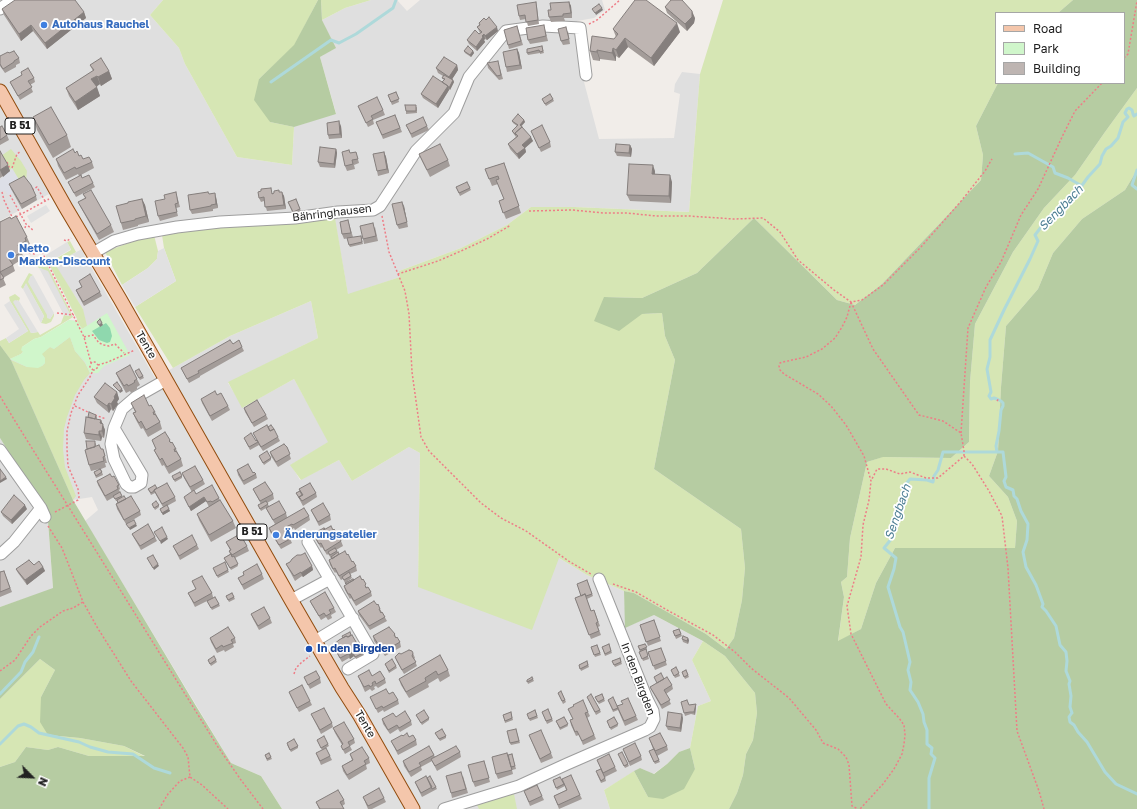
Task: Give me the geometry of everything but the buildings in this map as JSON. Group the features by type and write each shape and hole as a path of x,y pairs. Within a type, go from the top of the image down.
{"main road":[{"name":"Tente","path":"0,91 291,600 413,809"}],"street":[{"path":"0,9 12,0"},
{"name":"Bähringhausen","path":"93,253 114,242 138,234 170,228 220,222 295,218 338,212 373,210 380,206 416,151 454,113 469,77 506,31 543,26 580,28"},
{"path":"580,28 586,75"},
{"path":"115,426 142,475 141,483 134,487 130,488 126,484 114,459 111,444 115,426 122,408 136,397 166,380"},
{"path":"0,450 43,513 1,554"},
{"path":"308,542 373,654 348,669"},
{"path":"291,600 330,579"},
{"name":"In den Birgden","path":"444,809 519,786 650,727 654,719 653,711 599,579"},
{"path":"318,645 353,618"}],"path":[{"path":"580,28 597,20 620,0"},
{"path":"1125,57 1128,54 1137,1"},
{"path":"1044,809 1017,731 1008,568 1002,516 972,464 964,456 961,433 968,328 986,287 1001,262 1021,215 1038,189 1075,111 1101,84"},
{"path":"7,162 11,168 17,154 23,150"},
{"path":"851,302 862,300 884,285 921,247 962,200 985,171 992,159"},
{"path":"32,190 37,187 45,201"},
{"path":"2,192 13,219 50,198"},
{"path":"10,195 22,214 26,224 34,231"},
{"path":"380,206 389,252 405,291 409,314 412,372 421,437 429,451 481,503 501,518 526,532 570,562 599,579 636,592 713,635 735,652 751,668 788,698 816,730 823,743 838,749 846,757 849,766 852,806 859,809 883,784 894,769 902,754 905,735 904,725 886,704 851,634 847,606 861,557 863,525 869,500 870,481 864,456 846,425 831,406 818,394 784,374 780,370 779,366 780,363 806,357 822,349 835,338 847,316 851,302"},
{"path":"529,211 572,210 656,216 689,216 734,219 764,218 780,232 798,260 851,302 873,349 919,415 943,421 961,433"},
{"path":"25,228 26,224"},
{"path":"398,274 461,251 487,239 511,225"},
{"path":"64,240 66,241 71,238"},
{"path":"21,252 35,254"},
{"path":"42,252 84,337 91,363 90,367 93,370"},
{"path":"57,313 74,315"},
{"path":"84,337 93,335 104,345 109,346 115,344 124,354"},
{"path":"135,350 98,365 97,369 93,370 78,395 68,422 66,449 68,466 78,489 79,497 78,500 68,506 43,513 46,522 62,548 83,602 132,681 183,748 188,757 190,777"},
{"path":"91,363 95,362 98,365"},
{"path":"0,396 14,421 218,747 263,809"},
{"path":"997,402 999,398"},
{"path":"74,406 115,426"},
{"path":"870,481 876,469 886,469 900,474 910,472 926,478 938,478 964,456"},
{"path":"0,671 14,660 31,636 40,627 63,611 73,608 83,602"},
{"path":"294,674 296,668 318,645"},
{"path":"159,809 168,794 180,781 190,777"},
{"path":"190,777 202,785 228,809"}],"shaded area":[{"path":"0,0 163,0 150,15 179,48 185,64 237,157 292,165 294,127 336,113 320,57 335,48 322,20 345,8 371,0 397,0 407,11 420,0 602,0 605,10 594,18 577,21 578,59 599,139 674,138 680,94 674,92 675,84 682,72 700,74 689,212 574,207 531,207 507,225 461,248 399,271 400,277 348,295 333,209 113,238 84,255 155,378 230,336 311,301 318,338 228,383 243,407 294,379 329,442 291,465 300,480 339,460 352,481 409,447 420,453 418,587 559,558 587,575 624,591 626,627 654,615 703,641 692,660 711,701 698,706 690,748 679,752 667,764 653,774 640,768 604,790 610,809 282,809 261,776 231,763 85,521 98,510 92,497 73,500 10,359 21,354 69,320 77,321 82,329 83,309 54,264 82,249 49,194 0,221"},
{"path":"12,168 21,183 11,188 13,193 8,195 5,190 0,191 0,180"},
{"path":"46,205 50,211 31,223 27,216"},
{"path":"67,242 71,249 50,262 46,255"},
{"path":"164,248 176,281 135,307 122,285 148,268 157,259 158,251"},
{"path":"39,268 48,271 71,316 64,315"},
{"path":"33,275 54,313 50,319 47,318 47,315 28,282 30,277"},
{"path":"26,283 44,316 41,323 23,289"},
{"path":"15,300 19,301 38,332 31,333 13,302"},
{"path":"10,301 28,331 9,343 6,338 19,329 4,305"},
{"path":"0,438 40,502 48,521 53,589 0,607"}],"green space":[{"path":"163,0 318,0 294,46 259,79 270,122 294,127 292,165 237,157 185,64 179,48 150,15"},
{"path":"318,0 321,0 322,20 336,48 320,57 336,114 294,127 270,122 254,100 259,79 294,45"},
{"path":"321,0 371,0 345,8 322,20"},
{"path":"723,0 1073,0 1059,12 995,12 995,84 997,84 976,126 983,155 981,180 882,284 855,305 837,300 754,218 697,273 642,298 604,297 642,314 662,313 665,336 675,360 654,469 741,529 745,568 742,600 734,638 726,649 706,634 634,593 624,591 587,575 559,558 532,630 418,587 420,453 409,447 352,481 339,460 301,480 290,465 328,442 294,379 242,408 228,382 318,338 311,301 230,336 173,368 135,307 176,281 164,248 162,235 217,226 286,224 335,218 348,294 400,277 399,271 461,248 507,225 531,207 574,207 689,212 700,74"},
{"path":"1073,0 1137,0 1137,88 1075,175 1044,208 1013,252 975,324 970,382 969,442 951,458 883,457 867,462 850,538 847,577 841,582 844,597 838,641 861,629 876,583 895,548 1015,548 1017,521 1008,497 989,476 998,451 1006,326 1038,289 1053,253 1082,219 1125,190 1137,170 1137,809 729,809 737,793 743,775 746,754 753,740 757,713 755,693 725,656 703,641 654,615 625,628 624,591 634,593 706,634 726,649 734,638 742,600 745,568 741,529 654,469 675,360 665,336 662,313 642,314 619,331 594,321 604,297 642,298 697,273 754,218 837,300 855,305 882,284 981,180 983,155 976,126 997,84 1125,84 1125,12 1059,12"},
{"path":"1137,88 1137,170 1125,190 1082,219 1053,253 1038,289 1006,326 998,451 989,476 1008,497 1017,521 1015,548 895,548 876,583 861,629 838,642 844,597 841,582 847,577 850,538 867,462 882,457 951,458 969,442 970,382 975,324 1013,252 1044,208 1075,175"},
{"path":"11,149 27,171 26,180 21,183 9,170 1,156"},
{"path":"154,235 158,251 157,259 148,268 122,285 105,252"},
{"path":"70,241 76,252 55,264 83,309 87,326 82,329 47,260 46,255 50,262 71,250 67,242"},
{"path":"42,264 43,267 47,265 73,317 22,347 23,352 21,354 10,359 0,345 0,341 6,338 9,343 28,331 9,297 15,294 20,298 19,301 17,300 31,333 38,332 40,335 61,323 64,315 71,316 41,268 37,266"},
{"path":"29,273 33,275 30,277 50,319 54,313 51,322 46,324 41,323 44,316 26,284 23,289 21,287"},
{"path":"107,313 130,355 104,366 98,373 90,373 85,362 75,351 70,337 54,349 50,347 42,354 45,358 45,363 38,368 27,367 10,359 21,354 23,352 21,350 22,347 34,339 41,337 69,320 77,321 82,329"},
{"path":"106,323 110,328 112,336 110,342 107,343 99,340 92,331"},
{"path":"70,337 75,351 85,363 90,373 75,395 64,429 63,449 65,467 76,496 73,500 11,360 27,367 42,366 45,363 45,358 41,354 50,347 54,349"},
{"path":"0,345 11,360 73,500 196,706 231,763 261,776 282,809 0,809 0,767 15,762 26,747 48,750 58,747 89,756 145,756 124,746 80,738 48,735 40,722 41,697 55,670 40,659 0,699 0,607 53,588 48,521 40,502 0,438"},
{"path":"703,641 725,656 755,693 757,713 753,740 746,754 743,775 737,793 729,809 610,809 604,790 634,771 648,797 695,769 690,748 698,706 711,701 692,660"},
{"path":"40,659 55,670 41,697 48,735 80,738 124,746 146,757 89,756 58,747 48,750 26,747 15,762 0,767 0,699"},
{"path":"690,748 695,769 684,789 663,799 648,797 634,771 640,768 654,774 679,752"},
{"path":"514,794 517,809 479,809 476,803"}],"waterway":[{"path":"271,82 331,40 339,43 356,34 393,8 396,0"},
{"name":"Sengbach","path":"997,452 996,446 1003,403 997,399 991,399 989,396 991,392 987,369 990,357 990,340 1038,241 1035,235 1048,218 1075,195 1100,164 1106,149 1118,138 1123,122 1128,117 1125,113 1127,109 1129,108 1132,110 1134,116 1137,114"},
{"path":"1015,154 1028,153 1053,167 1055,173 1082,186"},
{"path":"1137,170 1132,185 1137,189"},
{"name":"Sengbach","path":"929,809 929,778 935,758 931,754 932,748 927,744 927,730 923,714 918,702 910,690 911,682 908,670 910,662 903,632 900,627 888,587 896,558 884,548 892,538 906,484 910,479 927,480 933,482 943,452 1003,452 1006,477 1004,481 1006,487 1013,490 1014,496 1017,499 1028,524 1027,540 1023,552 1026,567 1036,585 1043,604 1042,607 1056,626 1060,645 1066,652 1066,671 1070,681 1070,707 1072,713 1069,717 1070,722 1087,742 1105,772 1116,784 1137,794"},
{"path":"0,694 21,672 25,662 33,652 39,637"},
{"path":"0,744 18,726 24,724 39,733 79,742 108,752 133,754 154,768 170,773"}],"place":[{"name":"Autohaus Rauchel","path":"44,25"},
{"name":"Netto Marken-Discount","path":"11,255"},
{"name":"Änderungsatelier","path":"276,535"},
{"name":"In den Birgden","path":"309,649"}]}
